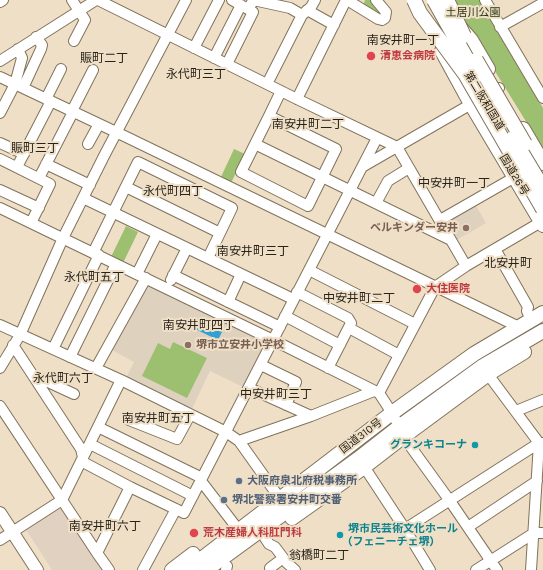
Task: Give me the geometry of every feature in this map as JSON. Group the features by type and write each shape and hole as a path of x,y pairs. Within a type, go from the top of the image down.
{"highway":[{"name":"国道26号","path":"413,0 471,104 542,219"},
{"path":"413,0 420,13 465,74 542,219"},
{"name":"第二阪和国道","path":"424,0 543,203"},
{"path":"428,0 457,50 455,74"},
{"name":"第二阪和国道","path":"434,0 480,84 543,188"},
{"path":"440,0 450,16 471,40 495,90 543,163"},
{"path":"447,0 479,66 543,174"},
{"name":"国道26号","path":"495,90 543,181"},
{"name":"国道310号","path":"186,570 392,413 474,354 537,316"},
{"path":"225,569 267,541 299,513 402,431 485,370 543,331"},
{"path":"485,370 543,341"},
{"path":"172,570 302,473 328,462"},
{"name":"国道310号","path":"206,570 336,474 361,463"},
{"path":"299,513 336,474"}],"main road":[{"path":"0,513 37,570"}],"street":[{"path":"72,0 85,20 75,41"},
{"path":"0,60 97,0 397,147 466,266"},
{"path":"0,368 20,335 63,238 116,132 186,0"},
{"path":"194,48 219,0"},
{"path":"267,84 304,13 311,7 314,0"},
{"path":"297,99 347,0 382,20 385,18 386,12 376,0"},
{"path":"484,0 543,98"},
{"path":"214,58 240,5 253,1 290,8 334,25"},
{"path":"500,27 543,3"},
{"path":"227,64 254,12 240,5"},
{"path":"0,113 42,49 42,44 36,37"},
{"path":"18,49 22,58 19,86"},
{"path":"16,168 24,154 48,100 60,69"},
{"path":"39,178 93,70"},
{"path":"0,77 519,328"},
{"path":"362,167 495,90"},
{"path":"269,116 336,149 308,206 241,172 281,91"},
{"path":"88,144 99,124"},
{"path":"143,570 201,480 377,138"},
{"path":"0,143 24,154"},
{"path":"255,144 452,240"},
{"path":"0,159 50,184 31,223"},
{"path":"53,349 113,213 138,162 232,208 208,258"},
{"path":"46,164 90,185"},
{"path":"376,203 388,181 409,168"},
{"path":"440,220 515,177"},
{"path":"126,187 220,233"},
{"path":"0,190 39,208"},
{"path":"83,198 241,274 348,318 351,324 328,368"},
{"path":"0,208 167,288 376,392 392,413 402,431 497,570"},
{"path":"239,442 376,392 399,355 435,287 542,219"},
{"path":"96,368 142,276 156,234"},
{"path":"167,288 187,248"},
{"path":"495,249 528,306 527,311 537,316"},
{"path":"70,357 116,264"},
{"path":"309,270 415,324"},
{"path":"228,302 241,274"},
{"path":"173,275 280,327"},
{"path":"285,316 340,345"},
{"path":"0,325 96,368 226,432 239,442 276,493"},
{"path":"349,328 399,355"},
{"path":"14,345 81,449 82,459"},
{"path":"474,354 541,443 537,481 539,533 531,570"},
{"path":"261,365 296,382 286,405"},
{"path":"33,375 74,394"},
{"path":"0,540 62,500 121,380"},
{"path":"249,388 311,416"},
{"path":"516,411 543,400"},
{"path":"0,406 109,570"},
{"path":"129,420 177,439 190,415"},
{"path":"98,427 201,480 234,524"},
{"path":"405,529 541,443"},
{"path":"90,444 192,496"},
{"path":"82,459 130,487 180,511"},
{"path":"361,463 405,529 430,570"},
{"path":"468,527 537,481"},
{"path":"97,553 130,487"},
{"path":"476,570 490,560 539,533"},
{"path":"267,541 270,551 281,566 270,568"},
{"path":"267,541 275,547 287,563 295,570"}],"shaded area":[{"path":"475,204 486,223 455,241 444,222"},
{"name":"堺市立安井小学校","path":"146,283 267,341 243,387 210,371 191,411 126,378 134,362 110,349"},
{"path":"63,503 107,570 52,570 25,528"}],"green space":[{"path":"365,0 372,0 380,13 379,15 363,6"},
{"name":"土居川公園","path":"451,0 479,0 543,108 543,149"},
{"path":"234,149 245,154 231,183 221,177"},
{"path":"126,226 138,232 123,263 111,257"},
{"path":"173,342 207,358 187,398 142,376 158,343 170,349"}],"water":[{"path":"201,319 223,330 218,340 195,329"}],"place":[{"name":"清恵会病院","path":"371,56"},
{"name":"ベルキンダー安井","path":"466,228"},
{"name":"大住医院","path":"417,289"},
{"name":"堺市立安井小学校","path":"188,345"},
{"name":"グランキコーナ","path":"475,445"},
{"name":"大阪府泉北府税事務所","path":"239,481"},
{"name":"堺北警察署安井町交番","path":"224,500"},
{"name":"荒木産婦人科肛門科","path":"194,533"},
{"name":"堺市民芸術文化ホール (フェニーチェ堺)","path":"340,535"}],"district":[{"name":"南安井町一丁","path":"403,41"},
{"name":"賑町二丁","path":"104,59"},
{"name":"永代町三丁","path":"196,75"},
{"name":"南安井町二丁","path":"308,125"},
{"name":"賑町三丁","path":"35,149"},
{"name":"中安井町一丁","path":"454,184"},
{"name":"永代町四丁","path":"173,192"},
{"name":"南安井町三丁","path":"253,252"},
{"name":"北安井町","path":"508,264"},
{"name":"永代町五丁","path":"94,278"},
{"name":"中安井町二丁","path":"359,299"},
{"name":"南安井町四丁","path":"199,326"},
{"name":"永代町六丁","path":"63,379"},
{"name":"中安井町三丁","path":"276,395"},
{"name":"南安井町五丁","path":"158,419"},
{"name":"南安井町六丁","path":"105,527"},
{"name":"翁橋町二丁","path":"319,556"}]}
